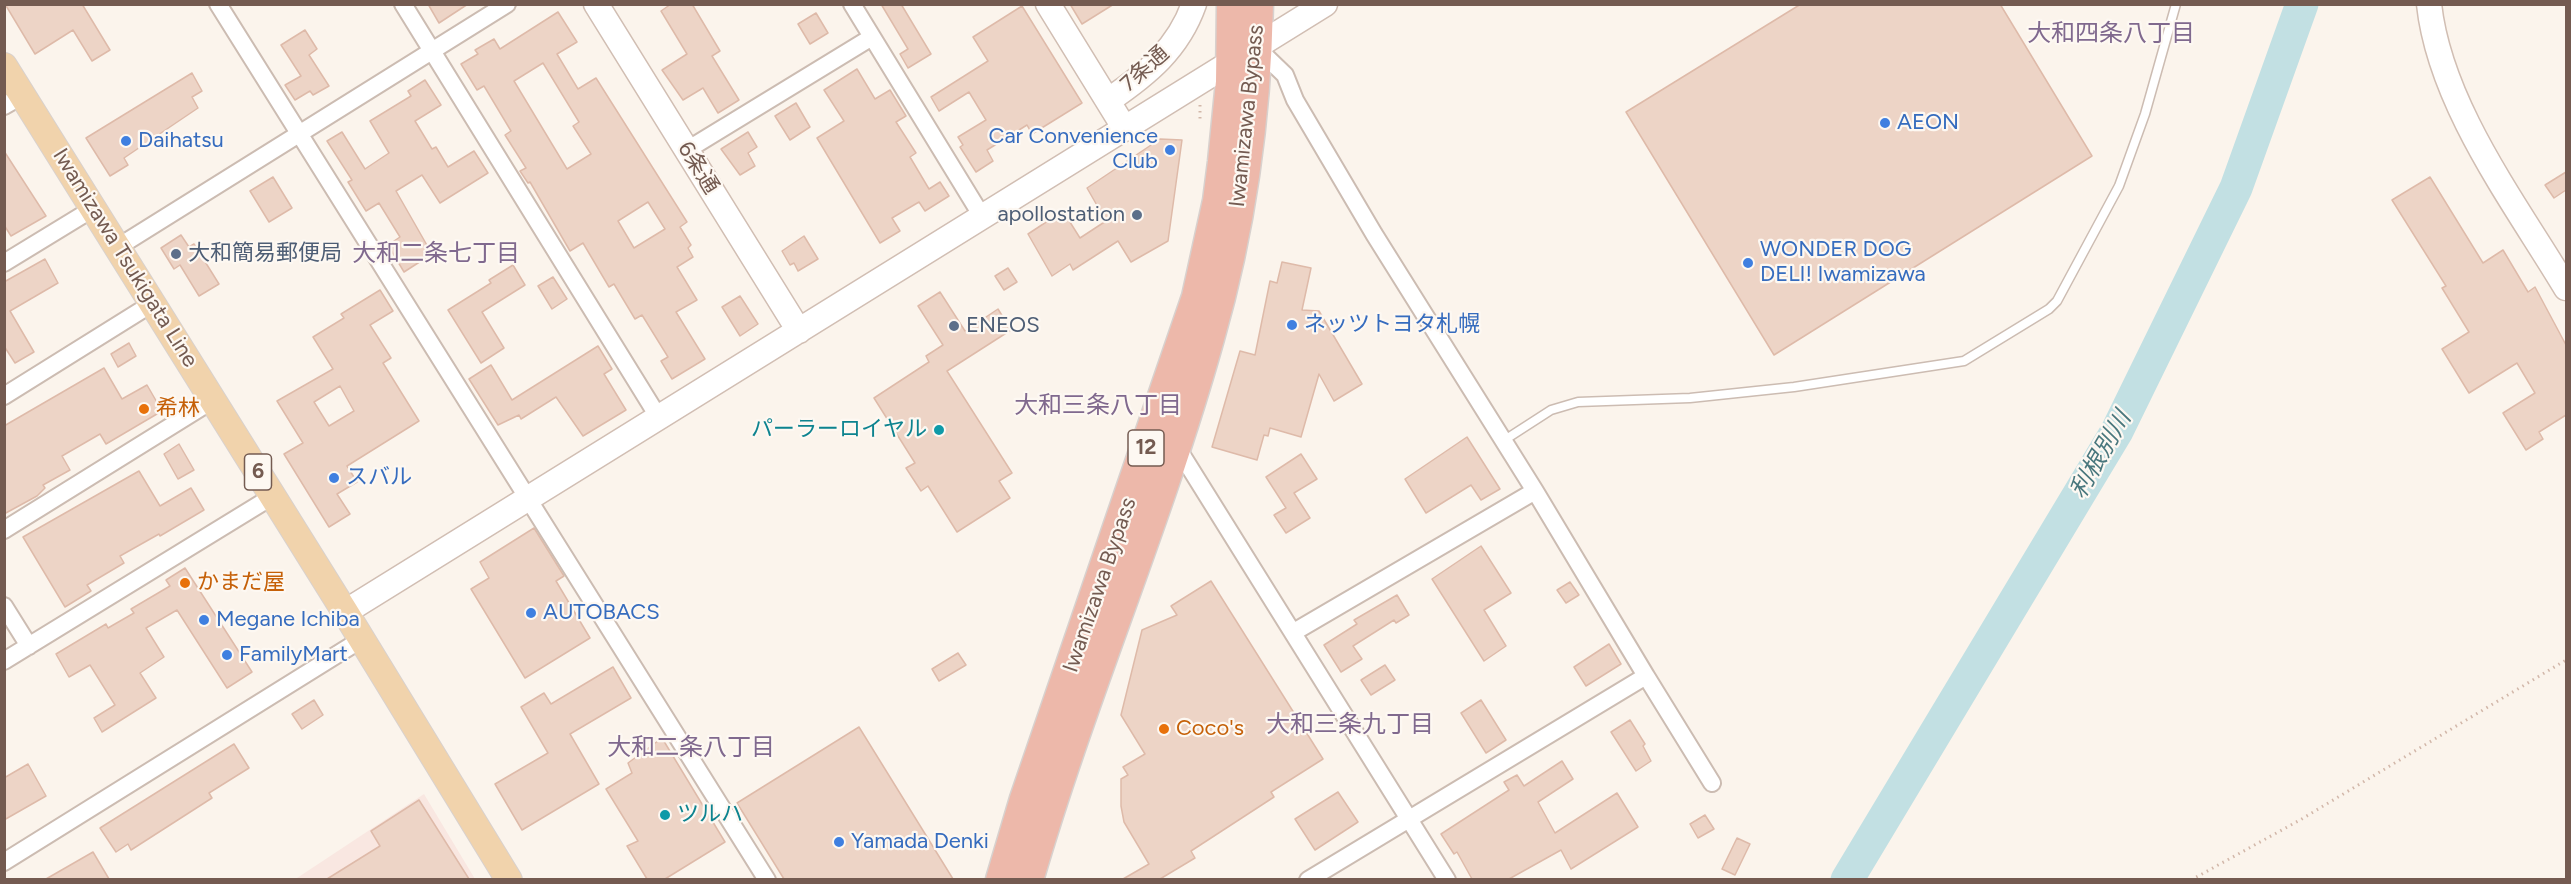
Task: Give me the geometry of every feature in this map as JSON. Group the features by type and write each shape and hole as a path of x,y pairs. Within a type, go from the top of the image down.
{"highway":[{"name":"Iwamizawa Bypass","path":"1001,879 1012,837 1197,297 1218,201 1232,62 1232,4"},
{"name":"Iwamizawa Bypass","path":"1028,879 1209,338 1227,266 1249,133 1257,48 1258,4"}],"main road":[{"name":"Iwamizawa Tsukigata Line","path":"4,66 14,100 94,208 509,879"}],"street":[{"path":"218,4 298,136 529,498 767,879"},
{"path":"403,4 659,418"},
{"path":"118,247 507,4"},
{"name":"6条通","path":"596,4 799,332"},
{"path":"852,4 983,218"},
{"path":"1048,4 1109,99 1125,129"},
{"name":"7条通","path":"1109,99 1159,63 1185,26 1194,4"},
{"path":"345,612 1325,4"},
{"path":"2429,4 2441,61 2466,118 2566,288"},
{"path":"687,150 872,37"},
{"path":"1257,48 1285,75 1295,100 1374,234 1535,491 1712,783"},
{"path":"4,263 94,208"},
{"path":"4,396 153,303"},
{"path":"4,530 213,400"},
{"path":"1175,444 1448,879"},
{"path":"1294,632 1535,491"},
{"path":"4,661 273,496"},
{"path":"4,606 29,646"},
{"path":"4,862 362,639"},
{"path":"1308,879 1646,676"}],"lane":[{"path":"1503,441 1551,410 1578,402 1701,397 1794,387 1964,361 2049,309 2057,301 2119,186 2145,114 2176,4"}],"path":[{"path":"2191,879 2300,820 2566,660"}],"shaded area":[{"path":"424,794 475,879 294,880"}],"building":[{"path":"5,4 82,4 110,50 92,61 73,30 35,54"},
{"path":"428,4 468,4 439,23"},
{"path":"671,4 692,4 720,51 712,56 739,100 718,113 703,88 683,100 662,70 687,54 661,11"},
{"path":"881,4 901,4 931,54 908,68 900,54 908,49"},
{"path":"1070,4 1114,4 1082,24"},
{"path":"1801,4 2000,4 2092,156 1774,355 1626,112"},
{"path":"1022,6 1082,103 1032,134 1027,125 987,150 993,161 976,172 960,147 963,145 958,137 986,120 969,92 939,111 931,97 988,61 973,37"},
{"path":"558,12 577,42 557,54 578,89 596,78 687,222 680,227 691,245 688,248 693,257 677,267 697,300 676,312 705,359 672,379 661,361 668,357 642,315 635,319 614,284 609,287 583,243 570,251 530,182 528,183 520,171 526,168 505,135 511,131 484,86 477,90 461,64 478,54 475,50 494,39 500,49","holes":["543,63 579,122 573,126 591,154 567,169 514,81","648,202 665,229 634,248 618,221"]},
{"path":"816,13 828,33 810,44 798,24"},
{"path":"305,30 317,49 309,55 329,86 313,95 310,91 295,100 285,85 301,76 281,45"},
{"path":"857,69 875,99 890,90 906,116 896,122 916,153 910,157 929,189 940,182 949,196 925,211 919,202 892,218 900,231 880,243 817,138 844,121 824,90"},
{"path":"192,73 202,91 192,97 198,108 124,158 128,165 110,176 86,138"},
{"path":"425,80 441,105 415,121 432,149 436,147 448,167 474,151 488,173 440,203 422,175 396,191 432,254 404,272 388,245 400,237 379,203 366,211 348,182 352,180 327,141 342,132 365,169 389,153 370,121 411,96 408,91"},
{"path":"796,103 810,127 790,140 775,116"},
{"path":"748,132 757,147 748,153 755,166 740,175 721,149"},
{"name":"apollostation","path":"1160,139 1182,140 1168,241 1131,262 1118,241 1073,270 1070,264 1052,276 1028,234 1063,211 1080,238 1106,221 1087,188"},
{"path":"4,151 46,216 11,236 4,225"},
{"path":"2566,172 2566,190 2554,198 2545,185"},
{"path":"273,177 292,208 269,222 250,191"},
{"path":"2430,177 2483,263 2503,250 2528,292 2535,287 2566,345 2566,415 2539,432 2543,439 2526,450 2503,413 2535,393 2517,363 2469,393 2442,349 2469,332 2442,288 2446,286 2392,200"},
{"path":"181,235 189,247 194,244 219,284 199,296 180,265 174,269 161,248"},
{"path":"804,236 818,259 798,271 794,263 790,265 782,251"},
{"path":"45,259 58,283 10,311 34,352 15,363 4,346 4,282"},
{"path":"1282,262 1311,268 1302,310 1319,311 1362,384 1334,401 1319,374 1301,437 1270,428 1268,436 1264,435 1257,460 1212,447 1240,351 1255,355 1270,281 1277,283"},
{"path":"513,265 525,285 482,312 504,348 481,363 448,310 491,283 489,280"},
{"path":"1008,268 1017,282 1004,290 995,276"},
{"path":"553,277 567,299 552,309 538,286"},
{"path":"380,290 393,311 370,325 391,358 383,363 419,421 347,466 357,482 337,494 350,514 329,527 284,454 303,443 277,401 333,369 313,337 344,318 341,314","holes":["340,386 354,411 329,426 314,402"]},
{"name":"パーラーロイヤル","path":"940,292 965,331 998,309 1011,330 947,371 1012,473 999,481 1010,498 957,532 928,486 921,491 906,468 915,463 874,398 929,362 926,356 943,345 918,306"},
{"path":"740,296 758,324 740,336 722,307"},
{"path":"129,343 136,356 118,367 111,354"},
{"path":"598,346 612,369 604,374 626,410 583,436 556,397 521,419 519,415 498,425 469,379 491,365 512,400"},
{"path":"104,368 122,399 147,385 162,411 106,444 100,434 62,456 70,470 43,485 45,488 37,496 4,514 4,426"},
{"path":"1467,437 1500,489 1481,500 1471,485 1426,513 1405,479"},
{"path":"179,444 194,470 178,479 164,454"},
{"path":"1301,454 1317,479 1294,493 1310,518 1286,533 1274,515 1286,508 1266,477"},
{"path":"139,471 160,506 191,488 204,510 120,556 124,563 87,585 91,591 65,607 23,537"},
{"name":"AUTOBACS","path":"534,528 564,576 556,581 590,638 525,678 471,589 489,578 480,562"},
{"path":"1481,546 1511,593 1484,610 1506,646 1484,661 1432,579"},
{"path":"185,568 252,672 227,688 177,610 146,628 164,657 140,673 156,698 102,732 94,718 115,705 90,665 69,677 56,654 106,624 108,628 134,613 131,609 170,586 166,580"},
{"path":"1211,581 1323,759 1271,792 1274,797 1191,851 1195,858 1160,879 1123,879 1149,864 1124,822 1121,806 1121,779 1128,775 1123,767 1145,754 1121,715 1142,630 1177,615 1171,606"},
{"path":"1570,582 1579,595 1566,603 1557,590"},
{"path":"1397,595 1409,615 1396,623 1394,620 1353,646 1362,659 1341,672 1324,645 1357,624 1354,620"},
{"path":"1609,644 1621,664 1586,686 1574,667"},
{"path":"958,653 966,665 939,681 932,669"},
{"path":"1385,665 1395,680 1371,695 1361,680"},
{"path":"613,667 631,698 570,734 599,784 522,830 495,784 548,753 521,707 544,693 551,704"},
{"path":"314,700 323,715 302,729 292,714"},
{"path":"1481,700 1506,740 1486,753 1461,713"},
{"path":"1630,720 1645,744 1643,746 1651,761 1636,771 1611,732"},
{"path":"859,727 953,879 784,879 737,803"},
{"name":"ツルハ","path":"662,738 725,842 665,879 647,879 627,846 638,841 606,789 632,773 628,763"},
{"path":"234,744 249,768 209,793 212,798 131,850 128,844 116,852 100,828"},
{"path":"1562,761 1573,779 1538,802 1555,833 1617,793 1638,827 1571,869 1561,850 1509,879 1472,879 1457,852 1454,854 1441,834 1509,790 1504,782 1517,775 1524,786"},
{"path":"28,764 46,796 4,820 4,778"},
{"path":"1338,792 1358,822 1315,850 1295,819"},
{"path":"419,800 469,879 327,879 380,846 371,831"},
{"path":"1705,815 1714,829 1698,838 1690,824"},
{"path":"1737,838 1750,844 1735,875 1722,869"},
{"path":"93,852 109,879 46,879"}],"waterway":[{"name":"利根別川","path":"1847,880 2117,431 2236,188 2302,4"}],"place":[{"name":"AEON","path":"1885,123"},
{"name":"Daihatsu","path":"126,141"},
{"name":"Car Convenience Club","path":"1170,150"},
{"name":"apollostation","path":"1137,215"},
{"name":"大和簡易郵便局","path":"176,254"},
{"name":"WONDER DOG DELI! Iwamizawa","path":"1748,263"},
{"name":"ネッツトヨタ札幌","path":"1292,325"},
{"name":"ENEOS","path":"954,326"},
{"name":"希林","path":"144,409"},
{"name":"パーラーロイヤル","path":"939,430"},
{"name":"スバル","path":"334,478"},
{"name":"かまだ屋","path":"185,583"},
{"name":"AUTOBACS","path":"531,613"},
{"name":"Megane Ichiba","path":"204,620"},
{"name":"FamilyMart","path":"227,655"},
{"name":"Coco's","path":"1164,729"},
{"name":"ツルハ","path":"665,815"},
{"name":"Yamada Denki","path":"839,842"}],"district":[{"name":"大和四条八丁目","path":"2111,34"},
{"name":"大和二条七丁目","path":"436,254"},
{"name":"大和三条八丁目","path":"1098,406"},
{"name":"大和三条九丁目","path":"1350,725"},
{"name":"大和二条八丁目","path":"691,748"}]}
